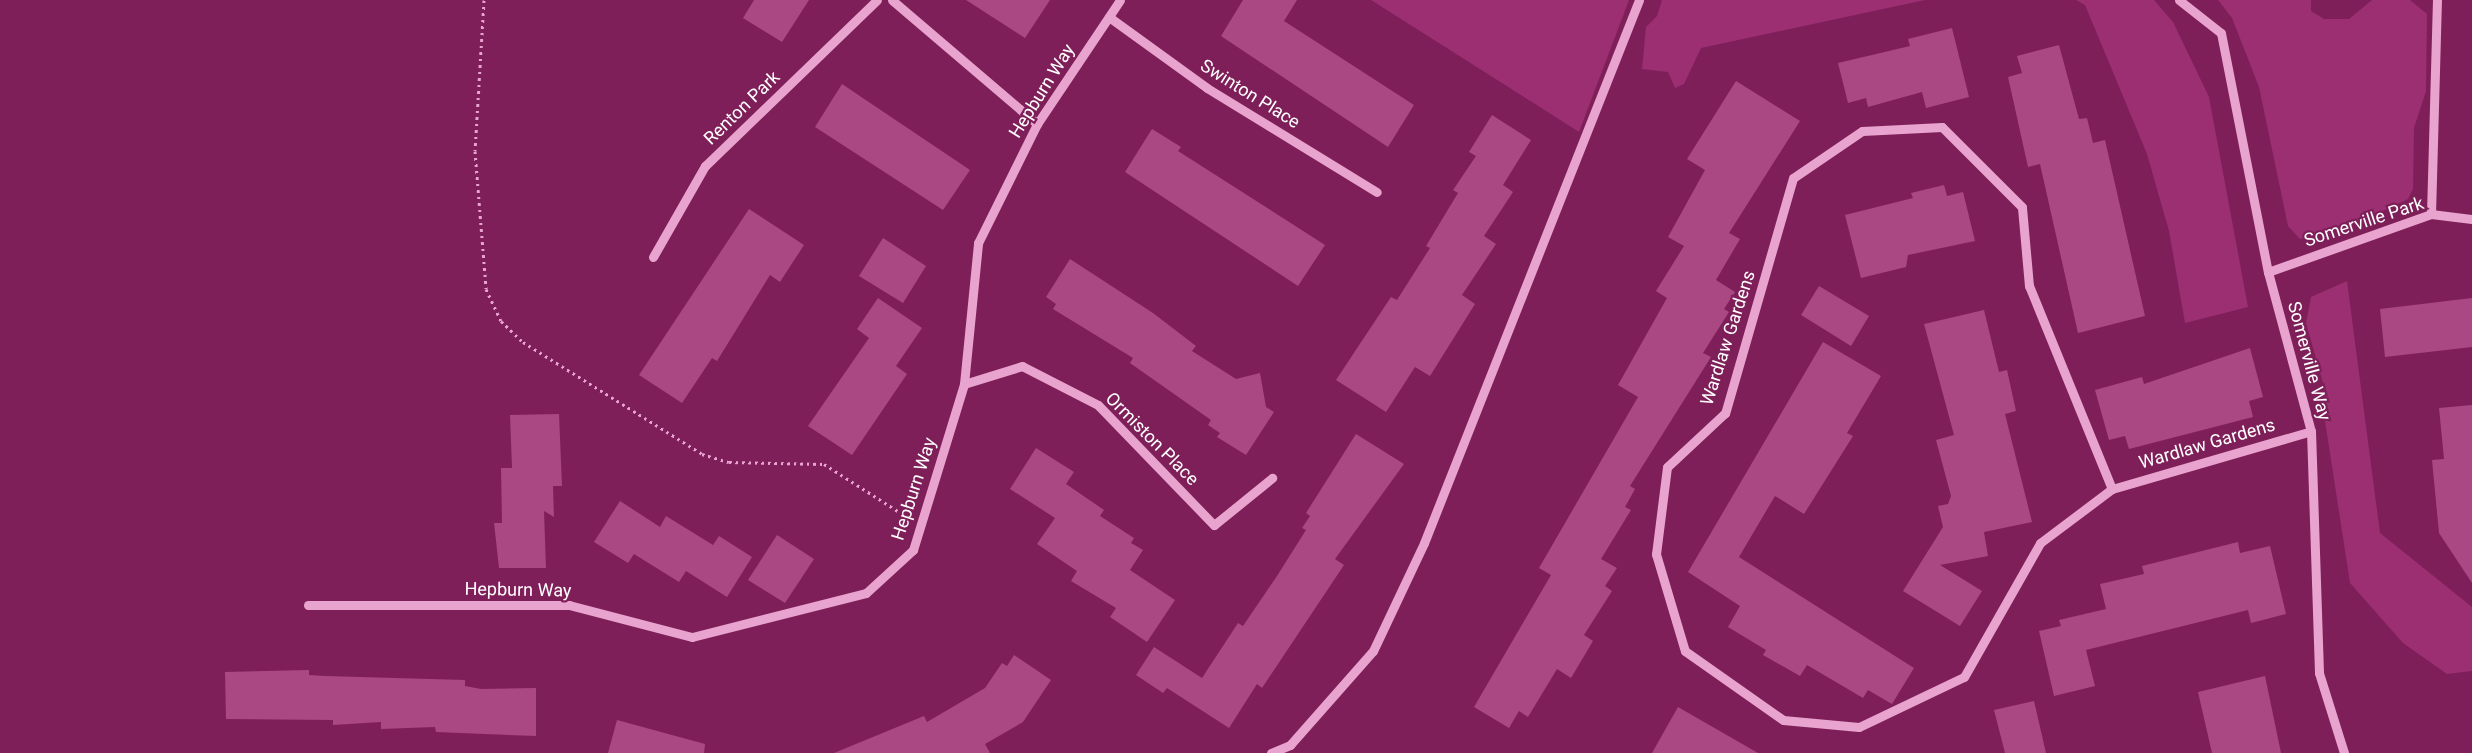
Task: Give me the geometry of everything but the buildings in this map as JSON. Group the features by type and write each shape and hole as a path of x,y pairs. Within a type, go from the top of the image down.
{"street":[{"name":"Renton Park","path":"653,257 705,166 877,0"},
{"path":"892,0 1036,124"},
{"name":"Hepburn Way","path":"308,605 569,605 692,637 866,593 913,550 923,519 964,384 978,243 1036,124 1120,0"},
{"path":"1271,753 1290,746 1374,651 1424,543 1639,0"},
{"name":"Somerville Way","path":"2179,0 2221,33 2268,272 2311,431 2319,673 2344,753"},
{"path":"2431,214 2437,0"},
{"name":"Swinton Place","path":"1109,17 1207,88 1377,192"},
{"name":"Wardlaw Gardens","path":"2112,489 2029,286 2022,206 1942,127 1862,131 1794,178 1725,413 1667,467 1656,554 1685,651 1783,720 1859,727 1964,677 2040,543 2112,489 2311,431"},
{"name":"Somerville Park","path":"2268,272 2431,214 2472,219"},
{"name":"Ormiston Place","path":"964,384 1022,366 1098,405 1214,525 1272,478"}],"path":[{"path":"484,0 475,151 486,289 501,320 523,342 702,454 729,462 824,464 902,514 923,519"}],"shaded area":[{"path":"1371,0 1629,0 1579,132"},
{"path":"1662,0 1925,0 1701,48 1684,84 1675,88 1668,72 1642,69 1646,27 1657,16"},
{"path":"2076,0 2154,0 2173,22 2209,97 2248,307 2185,323 2169,231 2147,154 2085,5"},
{"path":"2218,0 2311,0 2311,11 2324,19 2349,19 2372,0 2410,0 2427,14 2426,91 2414,128 2413,189 2408,199 2355,224 2300,239 2288,226 2259,87 2232,18"},
{"path":"2347,281 2380,533 2472,607 2472,671 2447,674 2403,643 2350,583 2325,421 2325,390 2306,323 2311,297"}]}
